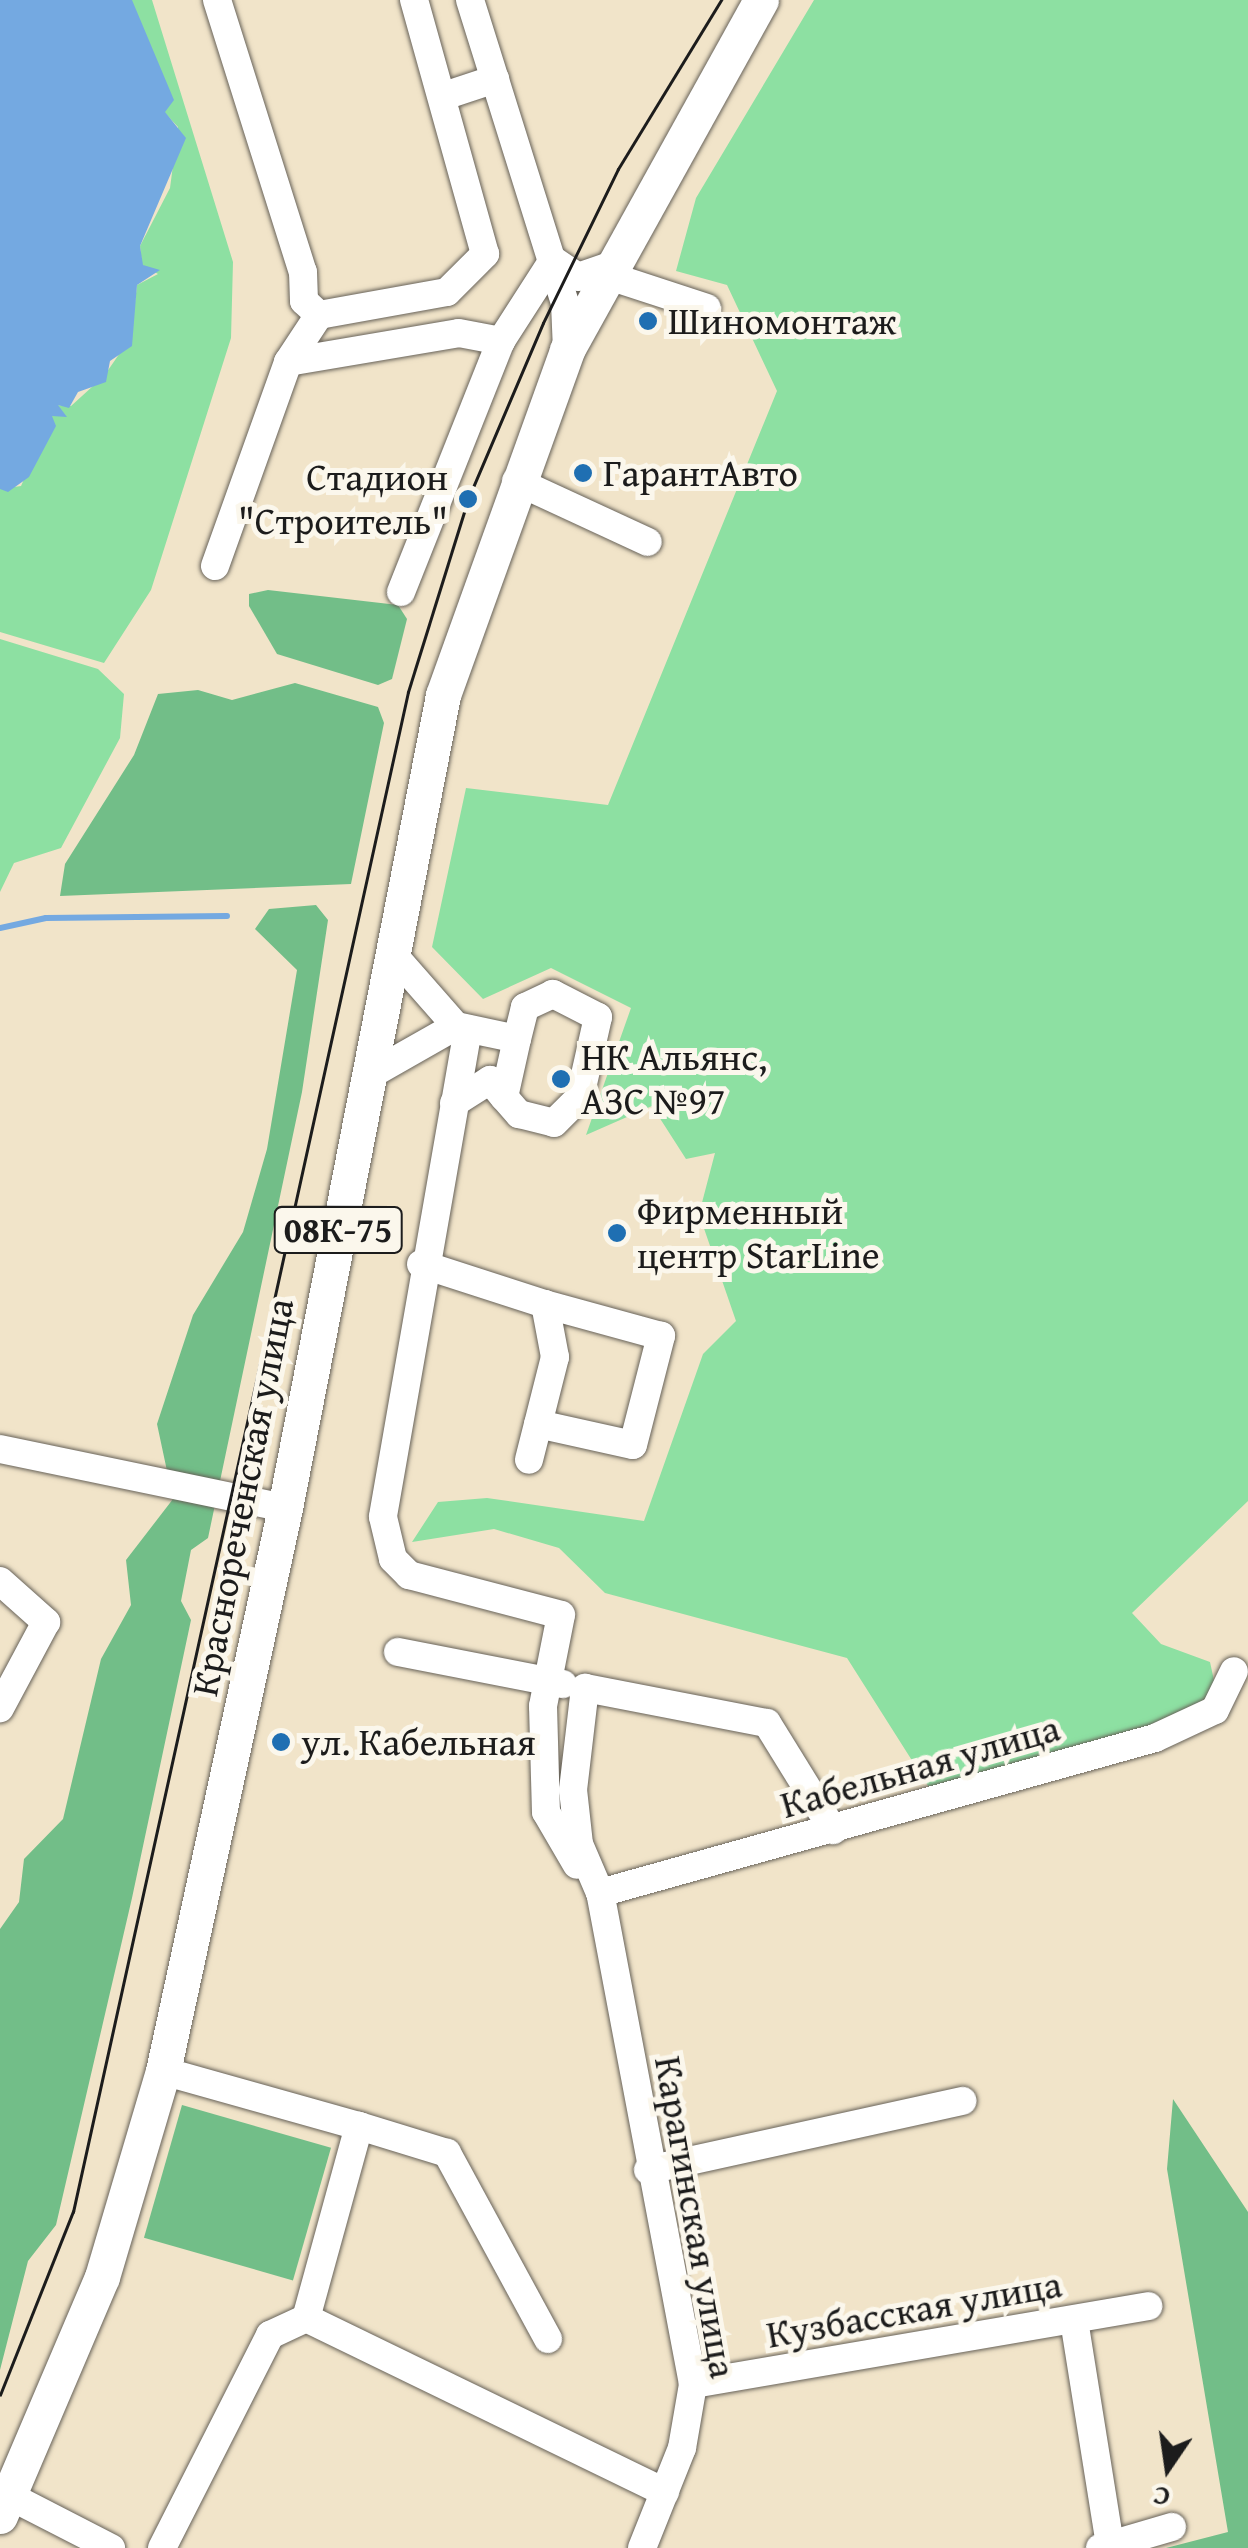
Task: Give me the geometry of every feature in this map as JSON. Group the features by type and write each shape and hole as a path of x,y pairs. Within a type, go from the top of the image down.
{"main road":[{"name":"Краснореченская улица","path":"4,2501 102,2277 162,2071 285,1508 443,694 516,481 567,350 762,0"}],"street":[{"path":"217,0 304,272 304,301 319,315"},
{"path":"215,566 288,362 319,315 447,292 485,254 444,96 414,0"},
{"path":"470,0 553,260 567,350"},
{"path":"444,96 495,79"},
{"path":"553,260 578,278 609,270 707,308"},
{"path":"401,592 502,341 553,260"},
{"path":"288,362 459,333 502,341"},
{"path":"516,481 648,542"},
{"path":"390,952 462,1028 517,1040"},
{"path":"454,1103 490,1080 519,1114 564,1117 580,1098 598,1017 553,994 525,1007 504,1096"},
{"path":"368,1076 462,1028"},
{"path":"462,1028 454,1103 422,1264 383,1517 392,1559 410,1576 561,1615 547,1681 546,1812 600,1894"},
{"path":"422,1264 661,1336 633,1444 538,1424"},
{"path":"529,1460 555,1356 545,1304"},
{"path":"0,1449 285,1508"},
{"path":"0,1581 46,1622 0,1708"},
{"path":"398,1652 766,1722 833,1830"},
{"name":"Кабельная улица","path":"600,1894 1155,1738 1215,1710 1234,1671"},
{"path":"584,1688 573,1790 579,1844 600,1894"},
{"name":"Карагинская улица","path":"600,1894 648,2170 692,2384 664,2492 642,2548"},
{"path":"162,2071 447,2154 548,2339"},
{"path":"648,2170 963,2101"},
{"path":"162,2548 270,2335 306,2318 358,2126"},
{"name":"Кузбасская улица","path":"692,2384 1148,2306"},
{"path":"306,2318 664,2492"},
{"path":"1074,2320 1105,2547 1172,2528"},
{"path":"4,2501 111,2548"}],"green space":[{"path":"131,0 152,0 233,262 231,338 151,590 104,663 0,632 0,489 21,486 57,405 71,406 104,376 131,337 137,285 158,274 142,265 140,246 170,188 178,127 164,112 170,93"},
{"path":"814,0 1248,0 1248,1501 1132,1613 1161,1644 1210,1662 1215,1685 1204,1705 1148,1732 932,1792 847,1658 605,1593 559,1548 494,1529 412,1542 438,1502 487,1498 644,1521 703,1354 736,1321 699,1214 715,1153 686,1159 652,1106 586,1135 631,1008 551,968 483,999 432,947 466,788 608,805 777,391 727,285 676,271 696,198"},
{"path":"268,590 398,605 407,619 392,679 378,685 277,654 249,606 249,594"},
{"path":"0,639 98,669 124,694 120,738 61,848 14,863 0,892"},
{"path":"295,683 378,707 384,723 351,884 60,896 65,864 134,755 158,694 198,690 232,700"},
{"path":"316,905 328,920 302,1092 208,1538 191,1550 181,1601 191,1620 132,1898 56,2225 28,2261 0,2370 0,1929 19,1902 24,1859 63,1819 101,1659 131,1605 126,1560 173,1499 157,1424 193,1315 243,1232 267,1149 297,970 255,929 269,909"},
{"path":"1173,2099 1248,2212 1248,2548 1166,2548 1228,2532 1167,2169"},
{"path":"182,2105 331,2148 293,2280 144,2238"}],"water":[{"path":"0,0 132,0 174,100 165,112 186,138 140,246 143,265 160,270 137,285 132,346 110,361 106,382 78,392 69,408 58,405 67,417 52,416 56,426 29,477 8,492 0,489"}],"waterway":[{"path":"0,928 46,918 227,916"}],"tram line":[{"path":"0,2395 73,2212 408,692 468,499 543,323 618,169 721,0"}],"place":[{"name":"Шиномонтаж","path":"648,321"},
{"name":"ГарантАвто","path":"583,473"},
{"name":"Стадион \"Строитель\"","path":"468,499"},
{"name":"НК Альянс, АЗС №97","path":"561,1079"},
{"name":"Фирменный центр StarLine","path":"617,1233"},
{"name":"ул. Кабельная","path":"281,1742"}]}
